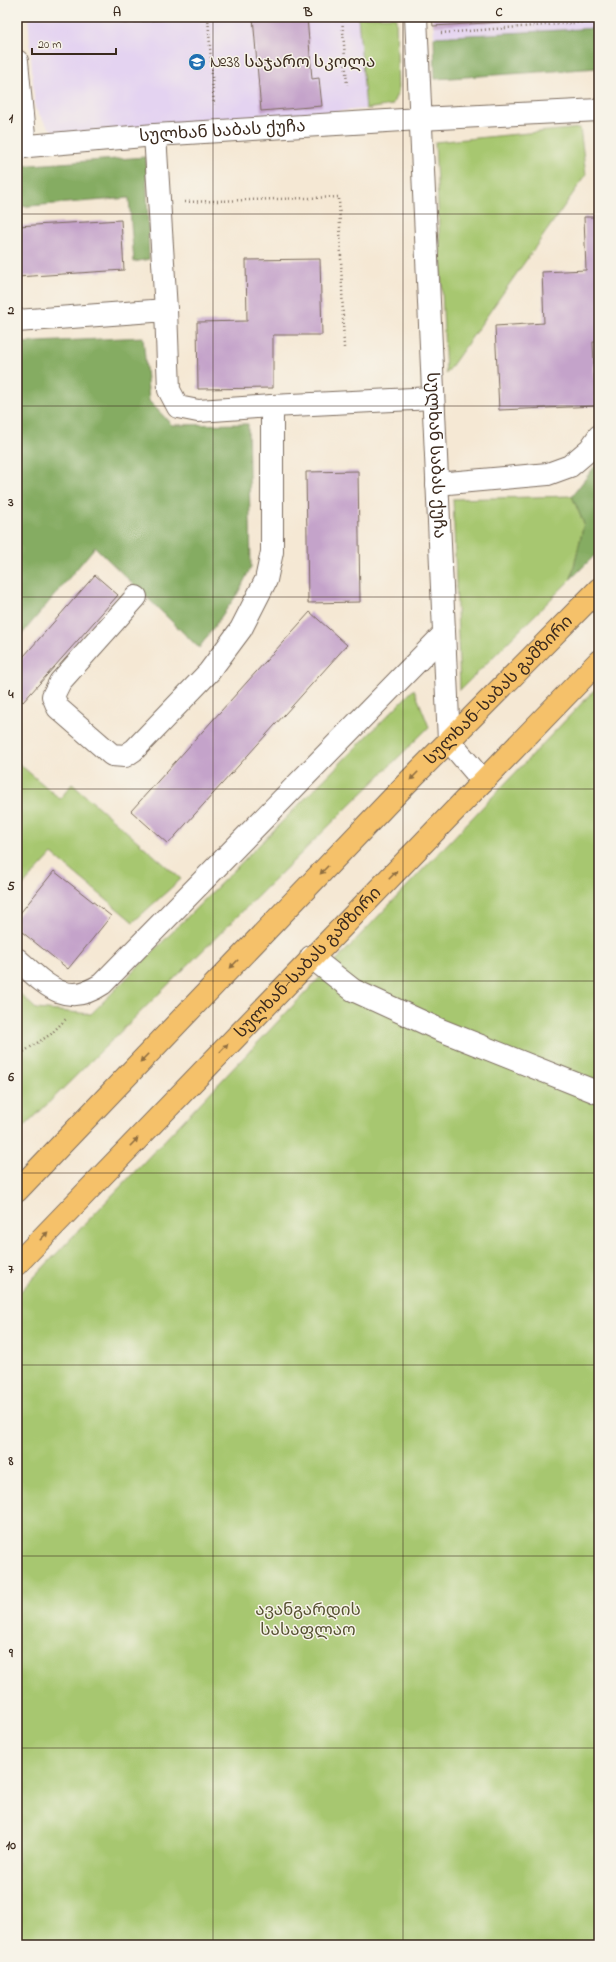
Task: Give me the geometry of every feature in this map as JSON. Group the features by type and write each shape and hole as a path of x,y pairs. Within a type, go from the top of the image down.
{"main road":[{"name":"სულხან-საბას გამზირი","path":"17,1191 449,741 599,589"},
{"name":"სულხან-საბას გამზირი","path":"17,1264 599,661"}],"street":[{"name":"სულხან საბას ქუჩა","path":"416,26 449,741"},
{"name":"სულხან საბას ქუჩა","path":"17,61 21,147 155,135 599,110"},
{"path":"155,135 166,310 169,390 178,407 198,411 433,398"},
{"path":"17,321 166,310"},
{"path":"136,597 60,682 52,696 58,708 112,755 125,756 134,750 209,672 241,629 266,580 272,552 272,406"},
{"path":"437,484 548,474 570,466 590,449 599,436"},
{"path":"17,959 47,986 61,992 76,996 90,992 102,984 444,634"},
{"path":"449,741 483,781"},
{"path":"312,957 353,990 438,1030 599,1093"}],"path":[{"path":"208,17 216,132"},
{"path":"342,17 347,85"},
{"path":"416,26 599,21"},
{"path":"160,203 339,197 344,348"},
{"path":"17,1056 51,1034 73,1013 76,996"}],"shaded area":[{"name":"№38 საჯარო სკოლა","path":"28,17 358,17 366,109 57,136 45,123 35,108"},
{"path":"433,17 599,17 599,28 434,37"}],"green space":[{"path":"358,17 396,17 398,92 392,105 366,109"},
{"path":"599,28 599,68 435,79 434,37"},
{"path":"580,128 586,175 446,374 435,142"},
{"path":"146,157 149,259 134,262 129,198 17,207 17,166"},
{"path":"143,337 149,401 172,425 248,424 251,567 238,593 199,648 95,547 17,640 17,343"},
{"path":"599,461 599,551 571,579 584,524 572,496"},
{"path":"572,496 584,524 571,579 460,690 453,499"},
{"name":"ავანგარდის სასაფლაო","path":"599,685 599,1945 17,1945 17,1295"},
{"path":"414,689 429,727 17,1134 17,991 36,1009 91,1014"},
{"path":"17,762 60,799 72,784 181,879 133,922 52,854 17,892"}],"building":[{"path":"122,17 184,17 184,18 123,23"},
{"path":"253,17 307,17 312,79 319,78 322,106 261,111"},
{"path":"432,17 573,17 573,18 433,26"},
{"path":"584,217 599,217 599,342 593,342 596,406 499,410 495,326 544,323 542,272 586,270"},
{"path":"121,220 124,270 17,277 17,226"},
{"path":"320,259 322,335 273,335 273,388 198,389 197,322 247,321 246,260"},
{"path":"358,471 360,602 308,603 306,472"},
{"path":"95,575 118,595 23,702 17,697 17,664"},
{"path":"310,612 347,645 168,844 131,811"},
{"path":"54,871 111,916 68,969 17,928 17,917"}],"place":[{"name":"№38 საჯარო სკოლა","path":"197,62"}]}
